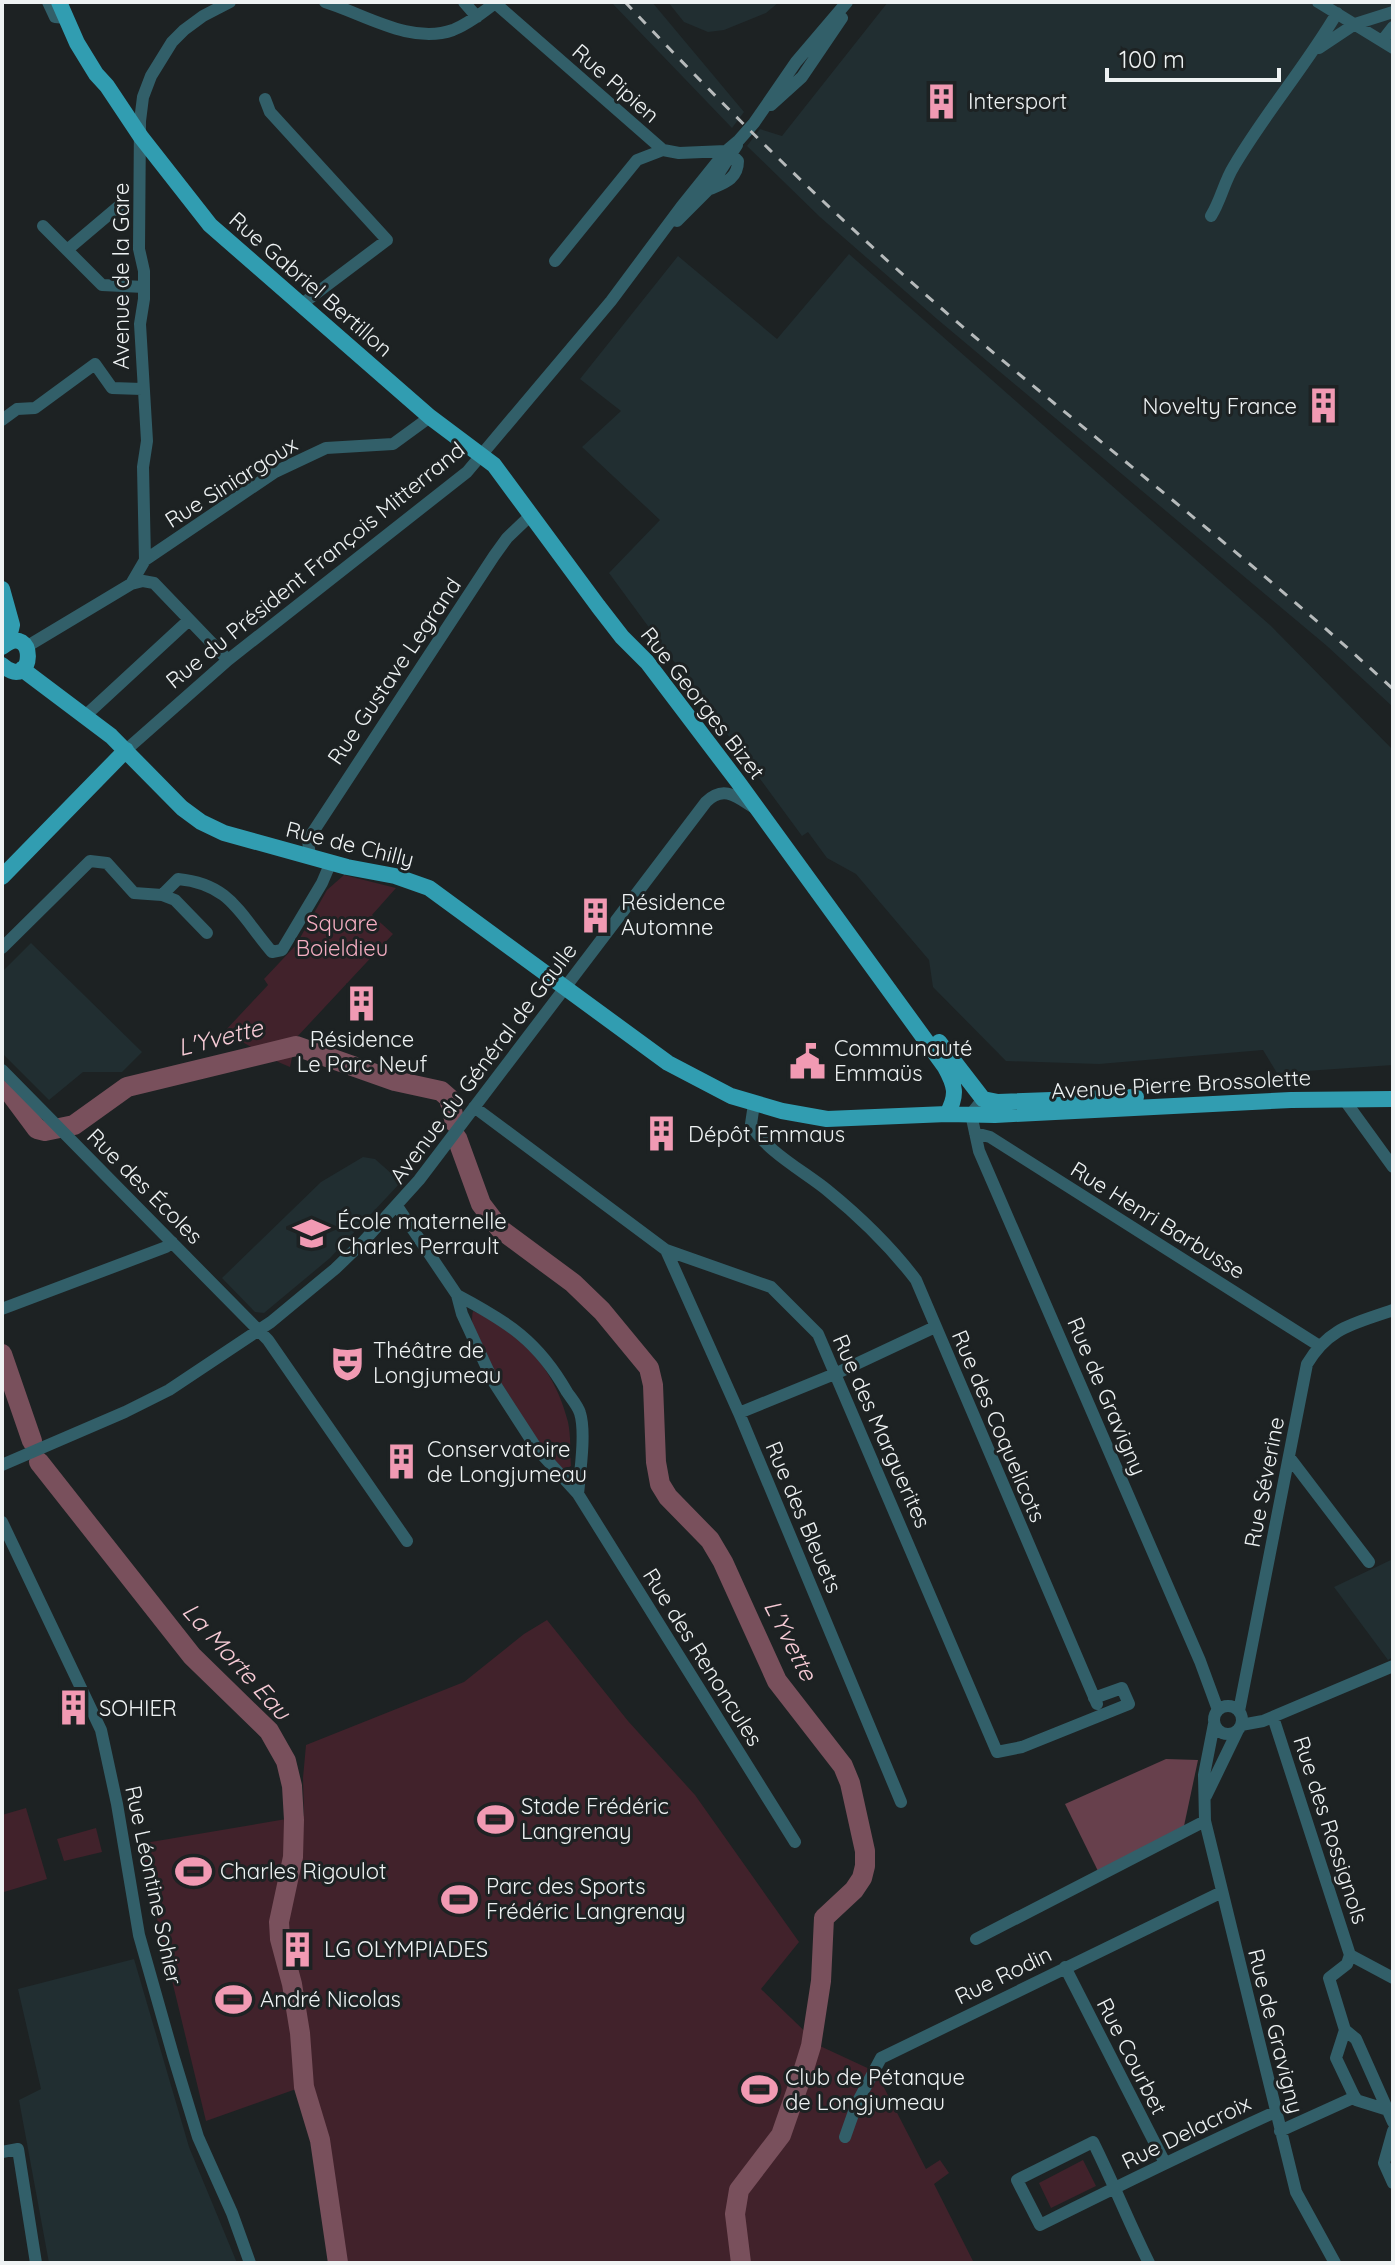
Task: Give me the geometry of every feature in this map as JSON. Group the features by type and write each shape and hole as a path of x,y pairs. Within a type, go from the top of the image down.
{"main road":[{"name":"Rue Gabriel Bertillon","path":"59,2 77,43 131,123 210,225 430,417 483,456"},
{"name":"Rue Georges Bizet","path":"483,456 494,465 622,637 647,662 885,981 953,1081 956,1096 947,1114"},
{"path":"2,589 9,610 24,636 15,645 29,656 22,669 10,671 2,665"},
{"name":"Rue de Chilly","path":"22,669 126,750 182,808 201,822 224,833 395,876 429,888 668,1063 710,1087 754,1104"},
{"name":"Rue du Président François Mitterrand","path":"2,877 126,750"},
{"name":"Rue Georges Bizet","path":"885,981 953,1059 983,1099"},
{"name":"Avenue Pierre Brossolette","path":"983,1099 998,1102 1393,1088"},
{"name":"Avenue Pierre Brossolette","path":"754,1104 827,1119 1343,1098 1393,1099"}],"street":[{"path":"48,2 55,17 67,18"},
{"name":"Avenue de la Gare","path":"145,560 143,467 147,441 140,324 144,271 139,249 141,107 161,56 184,30 210,11 230,2"},
{"path":"325,2 423,34 445,32 471,20 495,3"},
{"path":"464,2 471,20"},
{"path":"762,112 796,62 847,2"},
{"path":"762,112 802,77 855,2"},
{"path":"1318,2 1387,44 1393,27"},
{"name":"Rue Pipien","path":"495,3 663,150 730,153"},
{"path":"1313,53 1355,24 1393,12"},
{"path":"1211,216 1219,204 1232,168 1313,53 1337,13"},
{"path":"265,99 270,112 387,240 302,304"},
{"name":"Rue du Président François Mitterrand","path":"126,750 228,660 428,505 483,456 762,112"},
{"path":"555,261 637,160 663,150"},
{"path":"67,250 119,206"},
{"path":"43,226 102,285 144,287"},
{"path":"2,420 17,409 35,408 95,364 112,388 142,389"},
{"name":"Rue Siniargoux","path":"145,560 275,472 326,448 393,444 430,417"},
{"name":"Rue Gustave Legrand","path":"310,857 308,840 311,835 494,556 507,538 531,515"},
{"path":"131,584 145,560"},
{"path":"15,645 131,584 143,581 154,583 228,660"},
{"path":"85,716 189,620"},
{"name":"Avenue du Général de Gaulle","path":"2,1465 158,1395 258,1330 335,1269 397,1206 710,798 724,792 732,794 758,810"},
{"path":"2,948 90,861 107,863 134,893 162,895 175,900 207,933"},
{"path":"162,895 178,879 209,884 231,901 272,952 282,950 331,862"},
{"name":"Rue des Écoles","path":"2,1070 258,1330 299,1382 407,1541"},
{"path":"1343,1098 1393,1167"},
{"path":"971,1114 983,1099"},
{"name":"Rue des Coquelicots","path":"754,1104 751,1117 755,1132 844,1205 904,1264 916,1280 1101,1714"},
{"name":"Rue des Marguerites","path":"474,1107 666,1250 771,1287 818,1334 997,1752 1022,1747 1101,1714"},
{"name":"Rue de Gravigny","path":"971,1114 979,1151 1188,1632 1218,1710"},
{"name":"Rue Henri Barbusse","path":"975,1133 990,1137 1318,1345"},
{"name":"Rue des Renoncules","path":"397,1206 457,1295 462,1314 493,1381 537,1449 578,1494 795,1842"},
{"path":"2,1309 172,1242"},
{"name":"Rue des Bleuets","path":"666,1250 739,1413 901,1802"},
{"name":"Rue des Renoncules","path":"457,1295 503,1319 529,1340 557,1374 580,1414 582,1454 578,1494"},
{"path":"1318,1345 1333,1333 1393,1310"},
{"path":"739,1413 837,1373 935,1327"},
{"name":"Rue Séverine","path":"1240,1722 1307,1364 1318,1345"},
{"path":"1289,1457 1369,1562"},
{"name":"Rue Léontine Sohier","path":"2,1522 101,1730 139,1935 198,2137 232,2213 250,2263"},
{"path":"1240,1722 1226,1706 1214,1716 1214,1724 1219,1731 1227,1734 1240,1722 1273,1717 1393,1666"},
{"path":"1094,1698 1122,1688 1129,1704 1101,1714"},
{"name":"Rue des Rossignols","path":"1273,1717 1350,1955 1393,1978"},
{"name":"Rue de Gravigny","path":"1205,1799 1240,1722"},
{"name":"Rue de Gravigny","path":"1214,1724 1204,1775 1205,1821 1296,2192 1335,2263"},
{"path":"976,1939 1205,1821"},
{"name":"Rue Rodin","path":"845,2137 857,2103 881,2058 1222,1892"},
{"path":"1350,1955 1347,1964 1329,1978 1345,2030 1356,2039 1390,2116"},
{"name":"Rue Courbet","path":"1065,1967 1165,2163"},
{"path":"1345,2030 1336,2058 1356,2100 1390,2116"},
{"path":"1280,2131 1355,2097"},
{"name":"Rue Delacroix","path":"1115,2189 1093,2142 1017,2180 1040,2225 1115,2189 1165,2163 1275,2112"},
{"path":"1393,2131 1384,2163 1393,2183"},
{"path":"2,2152 18,2149 36,2263"},
{"path":"1115,2189 1149,2263"}],"shaded area":[{"path":"611,2 652,2 744,112 732,128"},
{"path":"668,2 779,2 766,13 724,30 708,32 684,22"},
{"path":"888,2 1393,2 1393,707 1327,646 937,319 820,217 747,146 760,129 782,136"},
{"path":"849,254 1271,626 1393,750 1393,1065 1277,1073 1263,1050 1099,1064 1006,1061 933,987 929,960 856,874 827,858 808,832 802,836 609,573 660,520 582,447 621,411 580,379 678,256 777,339"},
{"path":"31,943 142,1052 122,1072 83,1072 49,1100 2,1053 2,972"},
{"name":"École maternelle Charles Perrault","path":"363,1157 375,1159 401,1182 330,1258 264,1313 255,1312 222,1278 321,1182"},
{"path":"1393,1559 1393,1657 1388,1660 1334,1587"},
{"path":"1166,1759 1198,1760 1184,1826 1098,1871 1065,1804"},
{"path":"134,1959 189,2147 237,2263 49,2263 19,2100 41,2089 18,1989"}],"green space":[{"name":"Square Boieldieu","path":"344,875 396,888 372,915 393,934 296,1038 290,1067 224,1032 268,985 264,979 296,945 327,890"},
{"path":"473,1311 507,1329 545,1369 555,1386 568,1422 571,1466 564,1470 505,1395 479,1348 473,1328"},
{"name":"Parc des Sports Frédéric Langrenay","path":"547,1620 628,1721 695,1795 799,1942 761,1989 820,2046 876,2072 926,2169 940,2160 949,2173 934,2184 974,2263 332,2263 315,2137 299,2088 206,2121 139,1844 304,1816 306,1745 464,1682 524,1634"},
{"path":"26,1808 47,1879 4,1892 2,1815"},
{"path":"96,1828 102,1852 64,1861 57,1839"},
{"path":"1083,2160 1096,2186 1051,2208 1039,2183"}],"waterway":[{"name":"L'Yvette","path":"2,1087 11,1094 37,1129 45,1131 74,1125 127,1087 296,1046 395,1081 441,1091 449,1098 455,1123"},
{"name":"L'Yvette","path":"457,1138 481,1204 500,1229 573,1283 602,1311 649,1368 660,1484 668,1497 710,1540 777,1681 843,1766 850,1783 865,1851 865,1866 854,1890 824,1918 821,1981 811,2046 803,2072 781,2135 739,2190 735,2214 741,2263"},
{"name":"La Morte Eau","path":"2,1354 32,1441"},
{"name":"La Morte Eau","path":"39,1462 192,1656 269,1731 286,1761 292,1786 293,1857 279,1922 280,1939 300,2033 304,2087 320,2140 338,2263"}],"railway":[{"path":"625,2 776,156 893,266 1280,590 1393,689"}],"place":[{"name":"Intersport","path":"942,101"},
{"name":"Novelty France","path":"1323,406"},
{"name":"Résidence Automne","path":"595,915"},
{"name":"Résidence Le Parc Neuf","path":"362,1003"},
{"name":"Communauté Emmaüs","path":"808,1061"},
{"name":"Dépôt Emmaus","path":"662,1134"},
{"name":"École maternelle Charles Perrault","path":"311,1234"},
{"name":"Théâtre de Longjumeau","path":"347,1363"},
{"name":"Conservatoire de Longjumeau","path":"401,1462"},
{"name":"SOHIER","path":"73,1708"},
{"name":"Stade Frédéric Langrenay","path":"495,1819"},
{"name":"Charles Rigoulot","path":"194,1871"},
{"name":"Parc des Sports Frédéric Langrenay","path":"460,1899"},
{"name":"LG OLYMPIADES","path":"298,1949"},
{"name":"André Nicolas","path":"234,1999"},
{"name":"Club de Pétanque de Longjumeau","path":"759,2090"}]}
